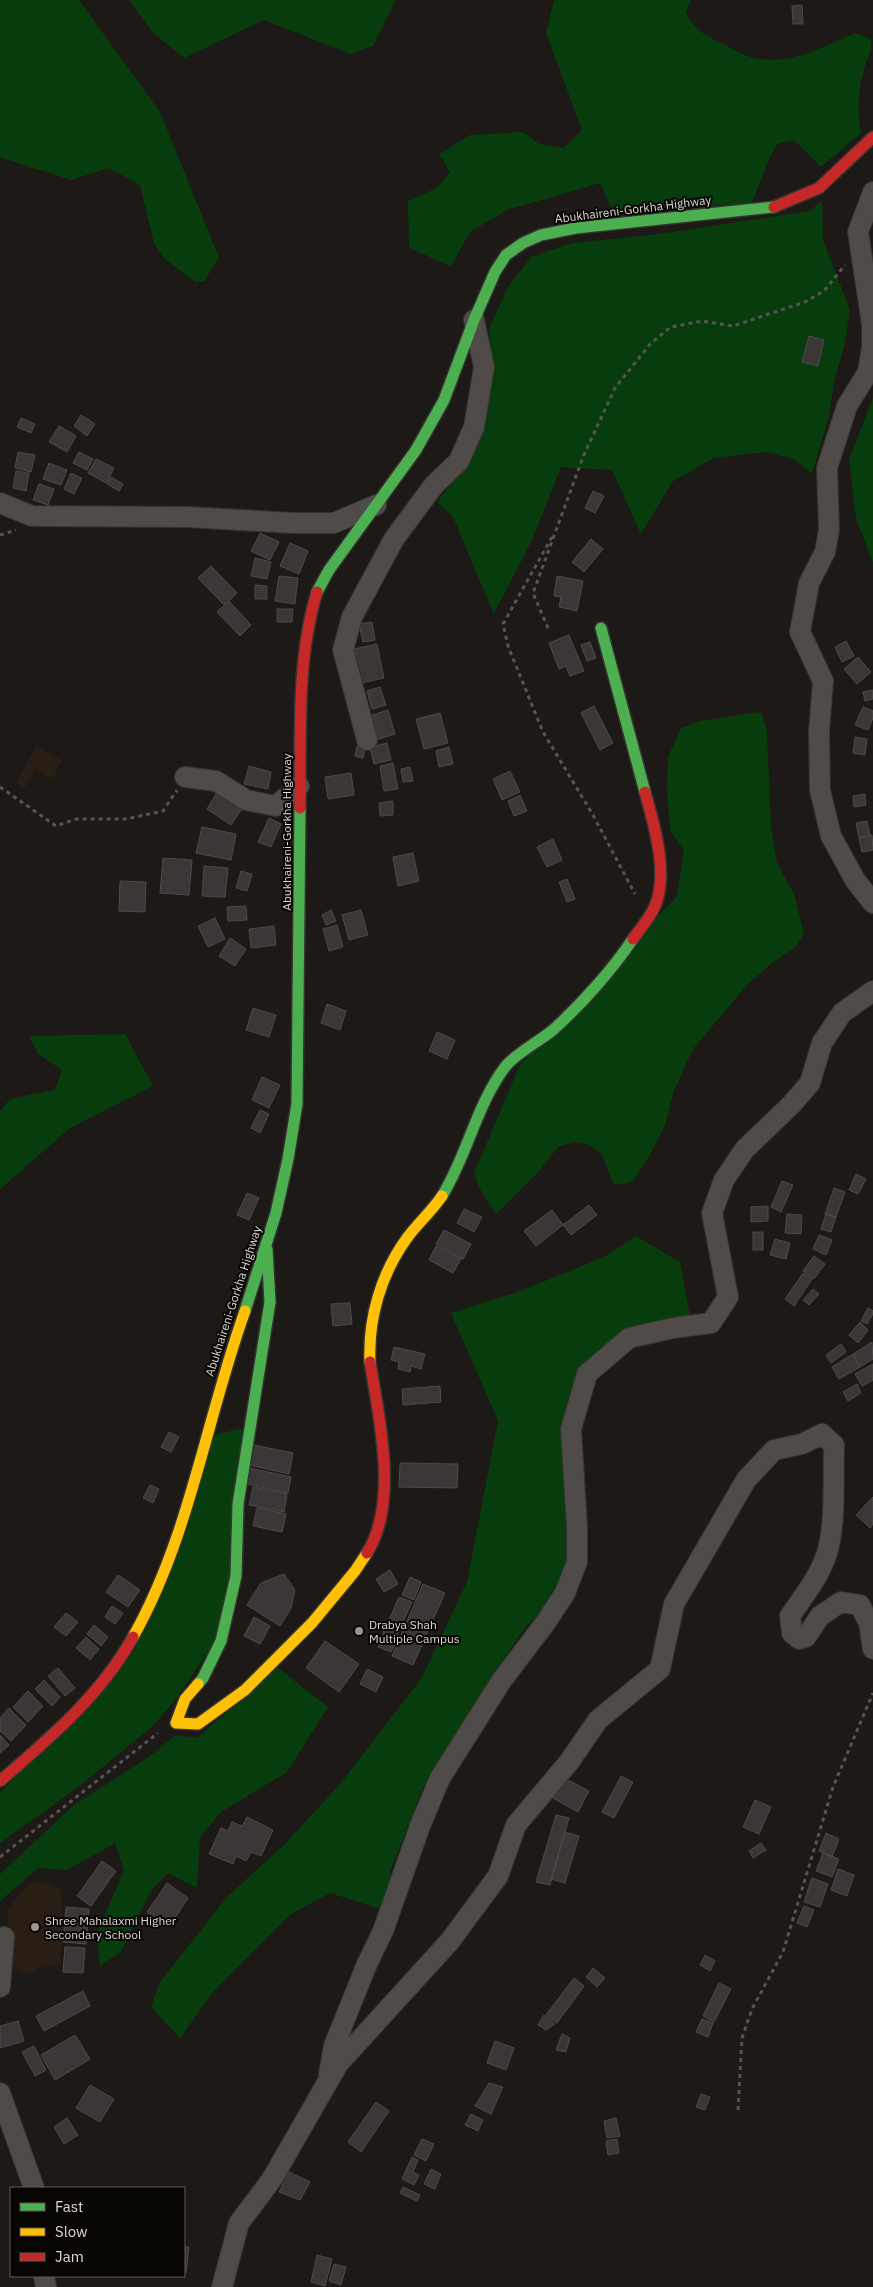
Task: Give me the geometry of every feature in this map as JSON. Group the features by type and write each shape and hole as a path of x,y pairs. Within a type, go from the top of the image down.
{"main road":[{"name":"Abukhaireni-Gorkha Highway","path":"0,1781 80,1706 104,1679 125,1652 148,1611 160,1586 195,1478 223,1377 267,1249 292,1142 297,1104 300,702 308,629 315,602 329,570 416,450 444,400 474,320 495,272 506,256 523,243 540,234 576,228 773,207 819,188 873,137"},
{"path":"267,1249 270,1302 238,1504 236,1576 220,1641 203,1678 185,1699 176,1723 198,1724 245,1690 312,1624 355,1571 374,1541 382,1516 384,1446 370,1361 370,1334 376,1299 388,1271 407,1238 438,1202 453,1178 477,1118 506,1066 554,1028 616,964 655,906 661,874 656,834 601,628"}],"street":[{"path":"873,192 858,232 872,324 872,348 868,372 846,406 827,468 829,530 825,552 809,583 800,632 823,681 819,732 820,790 831,836 855,880 873,903"},
{"path":"366,740 343,650 352,617 394,539 434,485 459,461 474,427 484,366 474,320"},
{"path":"0,503 32,516 188,517 293,523 334,523 378,504"},
{"path":"185,777 216,780 246,800 276,806 299,786"},
{"path":"327,2083 334,2046 367,1964 387,1922 420,1826 440,1778 502,1680 560,1600 577,1562 577,1527 571,1429 587,1374 629,1338 673,1328 711,1323 728,1297 712,1213 724,1180 745,1149 791,1105 810,1083 822,1043 842,1013 873,991"},
{"path":"222,2287 239,2223 272,2180 338,2064 450,1941 498,1876 516,1825 568,1762 598,1720 660,1668 674,1604 746,1480 774,1450 802,1444 822,1434 834,1445 833,1519 827,1553 809,1588 790,1616 792,1633 799,1639 806,1637 820,1616 841,1602 860,1606 869,1623 873,1648"},
{"path":"0,1987 4,1937"},
{"path":"0,2093 34,2187"}],"path":[{"path":"548,628 533,593 583,457 615,388 651,343 671,328 702,321 733,326 805,302 824,291 859,246"},
{"path":"557,529 503,624 508,646 543,732 593,815 635,893 634,903"},
{"path":"0,787 56,826 76,819 126,819 163,811 185,777"},
{"path":"738,2110 742,2038 752,2009 783,1952 833,1786 873,1693"},
{"path":"0,1857 153,1736 176,1723"}],"shaded area":[{"path":"36,746 62,760 52,779 35,770 25,788 16,783"},
{"name":"Shree Mahalaxmi Higher Secondary School","path":"33,1881 50,1884 61,1890 63,1929 60,1964 40,1968 26,1974 10,1966 7,1909"}],"green space":[{"path":"0,0 79,0 160,112 219,258 204,281 195,282 164,258 154,244 140,185 109,168 71,180 0,157"},
{"path":"129,0 396,0 373,46 351,54 264,20 184,58 152,32"},
{"path":"554,0 691,0 686,12 692,23 701,31 743,54 768,60 794,57 819,49 855,33 871,39 871,50 863,74 860,91 859,116 861,133 821,167 794,140 777,144 766,166 752,203 613,212 600,183 507,210 470,232 451,266 409,248 408,201 437,188 450,172 439,154 470,135 523,132 539,144 563,148 582,130 546,33"},
{"path":"822,200 823,240 850,310 844,347 834,381 829,416 812,474 794,459 765,452 714,458 673,481 641,534 612,470 561,467 531,542 494,614 453,517 437,502 463,469 491,356 489,329 508,287 531,257 572,243 652,235 810,211"},
{"path":"873,398 873,562 856,519 849,459"},
{"path":"761,712 767,731 771,828 777,863 794,894 804,933 797,946 772,963 748,984 693,1049 674,1091 665,1125 651,1153 633,1181 618,1185 613,1183 602,1154 587,1144 573,1142 558,1147 540,1170 496,1214 480,1189 474,1173 520,1065 677,896 684,851 670,830 667,790 668,757 681,728 699,721"},
{"path":"125,1034 153,1086 70,1128 0,1189 0,1111 10,1099 55,1090 62,1070 38,1054 29,1036"},
{"path":"636,1236 680,1262 690,1316 629,1328 576,1404 566,1563 550,1603 523,1630 463,1722 445,1759 423,1788 391,1869 384,1910 330,1893 291,1914 213,1992 180,2038 151,2007 160,1982 227,1897 284,1845 340,1784 421,1679 467,1582 498,1421 451,1313 518,1292 604,1257"},
{"path":"245,1428 230,1574 214,1643 176,1699 152,1727 77,1788 0,1843 0,1793 134,1651 207,1436"},
{"path":"278,1668 328,1707 287,1772 221,1812 200,1837 197,1888 168,1873 151,1890 121,1952 100,1966 97,1934 124,1870 115,1843 67,1870 38,1868 0,1901 0,1874 73,1806 150,1756 176,1735 197,1738"}],"building":[{"path":"802,5 803,24 793,24 792,6"},
{"path":"809,336 824,340 818,366 802,362"},
{"path":"81,415 95,424 87,436 74,426"},
{"path":"21,418 35,424 31,433 17,427"},
{"path":"59,426 76,436 67,452 49,442"},
{"path":"18,452 35,455 31,472 15,468"},
{"path":"79,452 93,459 87,470 73,463"},
{"path":"96,459 114,468 106,483 88,473"},
{"path":"49,463 67,470 61,485 43,479"},
{"path":"16,471 29,473 26,491 13,488"},
{"path":"71,473 82,478 74,494 64,489"},
{"path":"111,477 123,484 119,491 107,484"},
{"path":"39,484 54,489 48,505 33,500"},
{"path":"593,491 604,496 595,513 585,508"},
{"path":"260,533 279,542 270,560 251,551"},
{"path":"591,539 603,549 584,572 572,562"},
{"path":"290,543 308,551 299,574 280,566"},
{"path":"255,558 271,562 267,579 251,576"},
{"path":"211,566 237,593 224,605 198,578"},
{"path":"279,576 298,578 295,604 275,601"},
{"path":"557,576 583,581 577,611 559,607 561,597 554,596"},
{"path":"255,585 267,586 267,599 255,599"},
{"path":"229,601 251,625 240,636 217,612"},
{"path":"277,609 293,609 292,622 277,622"},
{"path":"372,622 375,640 363,642 359,624"},
{"path":"569,635 584,671 570,676 566,666 559,669 549,643"},
{"path":"846,641 854,656 842,662 835,647"},
{"path":"590,642 596,658 587,661 581,645"},
{"path":"377,644 384,678 361,683 354,649"},
{"path":"858,657 871,672 857,684 844,669"},
{"path":"380,687 386,705 372,709 367,691"},
{"path":"873,690 873,699 865,701 863,692"},
{"path":"594,706 613,743 600,750 581,713"},
{"path":"863,707 873,711 873,718 868,730 855,725"},
{"path":"388,710 395,734 376,740 369,716"},
{"path":"440,713 448,743 424,749 416,719"},
{"path":"855,737 867,739 865,755 853,753"},
{"path":"387,743 391,760 374,764 370,747"},
{"path":"357,746 365,748 363,758 355,756"},
{"path":"449,747 453,764 439,767 436,751"},
{"path":"393,763 398,789 384,791 380,766"},
{"path":"249,766 271,772 268,789 244,784"},
{"path":"410,767 413,781 403,782 401,769"},
{"path":"510,771 520,792 502,800 493,779"},
{"path":"351,773 354,795 328,799 325,777"},
{"path":"219,789 240,803 237,808 241,810 231,825 207,809"},
{"path":"865,794 866,805 854,807 853,796"},
{"path":"520,795 527,811 514,816 508,801"},
{"path":"393,801 393,815 380,816 379,803"},
{"path":"269,818 281,824 271,847 258,842"},
{"path":"867,821 870,835 859,838 856,823"},
{"path":"202,827 236,834 231,860 196,853"},
{"path":"872,835 873,850 862,852 859,838"},
{"path":"553,839 562,860 547,867 537,847"},
{"path":"413,853 419,881 398,886 393,857"},
{"path":"163,858 192,860 189,895 160,893"},
{"path":"204,866 228,868 225,897 202,896"},
{"path":"241,871 252,874 247,891 236,888"},
{"path":"567,879 575,899 567,902 559,882"},
{"path":"120,881 146,882 145,912 119,911"},
{"path":"246,906 247,920 228,921 227,907"},
{"path":"331,910 336,921 326,925 322,915"},
{"path":"361,910 368,935 349,940 342,915"},
{"path":"215,918 225,939 208,947 198,926"},
{"path":"337,925 343,947 329,951 323,929"},
{"path":"274,926 276,945 251,948 249,929"},
{"path":"230,938 246,949 235,966 219,956"},
{"path":"327,1004 346,1011 340,1030 321,1023"},
{"path":"253,1008 276,1015 269,1037 246,1030"},
{"path":"437,1032 455,1040 447,1059 429,1051"},
{"path":"262,1077 280,1085 269,1108 252,1100"},
{"path":"260,1110 269,1114 260,1133 251,1128"},
{"path":"856,1174 866,1179 858,1194 849,1190"},
{"path":"782,1181 793,1185 781,1212 771,1207"},
{"path":"834,1188 845,1192 836,1217 825,1214"},
{"path":"247,1193 259,1198 249,1220 237,1215"},
{"path":"589,1205 597,1215 571,1235 563,1225"},
{"path":"768,1206 768,1221 751,1222 751,1207"},
{"path":"464,1209 482,1217 474,1232 457,1223"},
{"path":"552,1210 563,1225 536,1246 524,1231"},
{"path":"787,1214 802,1215 801,1234 785,1233"},
{"path":"826,1214 836,1217 831,1232 821,1229"},
{"path":"444,1230 471,1244 463,1259 436,1244"},
{"path":"753,1232 763,1232 763,1250 753,1250"},
{"path":"819,1235 832,1240 826,1255 813,1249"},
{"path":"775,1239 790,1243 786,1259 770,1255"},
{"path":"436,1246 461,1259 453,1273 429,1260"},
{"path":"814,1256 825,1264 814,1279 803,1271"},
{"path":"803,1273 812,1279 794,1306 785,1299"},
{"path":"813,1289 819,1294 809,1305 803,1300"},
{"path":"350,1303 352,1324 333,1326 331,1304"},
{"path":"868,1308 873,1311 873,1314 867,1324 861,1321"},
{"path":"860,1322 868,1330 858,1343 849,1335"},
{"path":"872,1342 873,1359 860,1367 853,1354"},
{"path":"841,1344 846,1352 831,1363 826,1355"},
{"path":"394,1347 425,1354 421,1369 411,1366 410,1372 398,1369 399,1362 391,1360"},
{"path":"853,1354 860,1367 839,1379 832,1367"},
{"path":"873,1364 873,1380 862,1386 855,1374"},
{"path":"857,1384 861,1393 848,1401 843,1392"},
{"path":"440,1386 441,1402 403,1405 402,1389"},
{"path":"169,1432 179,1437 171,1452 161,1447"},
{"path":"254,1445 293,1453 289,1474 249,1465"},
{"path":"400,1463 458,1464 457,1488 399,1487"},
{"path":"250,1468 291,1477 288,1493 247,1484"},
{"path":"150,1485 159,1489 153,1503 143,1498"},
{"path":"253,1487 287,1494 284,1512 249,1505"},
{"path":"873,1497 873,1524 870,1528 856,1515"},
{"path":"257,1508 286,1514 282,1532 253,1526"},
{"path":"390,1570 398,1584 384,1592 376,1579"},
{"path":"284,1574 295,1590 291,1608 280,1626 247,1605 261,1583"},
{"path":"118,1575 140,1590 128,1607 106,1592"},
{"path":"410,1577 421,1582 414,1600 402,1595"},
{"path":"423,1584 445,1593 413,1665 392,1656"},
{"path":"399,1597 412,1602 394,1642 382,1636"},
{"path":"112,1606 123,1613 115,1624 105,1617"},
{"path":"66,1613 78,1622 66,1636 54,1627"},
{"path":"254,1617 270,1626 260,1644 244,1636"},
{"path":"94,1625 108,1637 101,1646 87,1634"},
{"path":"86,1637 99,1649 90,1660 76,1648"},
{"path":"382,1639 395,1645 391,1652 378,1647"},
{"path":"325,1641 359,1664 339,1692 306,1668"},
{"path":"58,1668 75,1688 65,1696 48,1676"},
{"path":"367,1669 383,1677 376,1692 360,1684"},
{"path":"44,1680 60,1697 52,1706 35,1689"},
{"path":"28,1691 43,1706 28,1722 13,1707"},
{"path":"9,1708 26,1725 11,1741 0,1731 0,1718"},
{"path":"0,1735 9,1745 0,1753"},
{"path":"621,1776 633,1782 614,1818 602,1812"},
{"path":"564,1778 589,1791 578,1812 553,1798"},
{"path":"755,1800 771,1807 759,1834 743,1827"},
{"path":"556,1815 569,1818 550,1885 536,1882"},
{"path":"247,1817 273,1830 261,1856 251,1852 246,1861 236,1856 233,1864 209,1854 221,1828 228,1831 232,1822 242,1826"},
{"path":"565,1832 579,1836 565,1883 551,1879"},
{"path":"826,1833 839,1839 832,1857 819,1851"},
{"path":"761,1843 766,1850 753,1858 749,1851"},
{"path":"823,1853 839,1859 832,1877 816,1871"},
{"path":"102,1861 116,1871 91,1906 77,1896"},
{"path":"838,1869 854,1875 847,1896 831,1890"},
{"path":"812,1878 828,1884 820,1907 804,1902"},
{"path":"167,1883 188,1898 169,1927 147,1912"},
{"path":"804,1906 814,1910 807,1927 797,1923"},
{"path":"66,1907 89,1909 86,1944 63,1942"},
{"path":"65,1947 85,1948 83,1973 63,1972"},
{"path":"705,1955 715,1961 710,1971 700,1965"},
{"path":"593,1968 605,1978 597,1987 586,1977"},
{"path":"574,1978 584,1986 557,2023 546,2015"},
{"path":"719,1983 731,1989 714,2022 703,2016"},
{"path":"83,1991 90,2006 44,2031 36,2016"},
{"path":"544,2015 555,2024 546,2030 538,2025"},
{"path":"702,2019 713,2023 708,2037 696,2032"},
{"path":"18,2021 24,2041 0,2048 0,2026"},
{"path":"562,2034 570,2038 566,2052 556,2050"},
{"path":"75,2035 90,2059 55,2080 41,2055"},
{"path":"495,2041 514,2048 506,2070 487,2063"},
{"path":"34,2046 46,2070 35,2076 22,2052"},
{"path":"489,2083 503,2087 491,2114 475,2106"},
{"path":"90,2085 114,2099 100,2122 76,2108"},
{"path":"701,2094 710,2097 705,2110 696,2107"},
{"path":"376,2102 389,2111 361,2152 348,2142"},
{"path":"471,2114 483,2120 478,2131 465,2125"},
{"path":"67,2118 78,2135 64,2144 54,2127"},
{"path":"616,2118 620,2136 607,2138 604,2121"},
{"path":"422,2139 434,2144 426,2161 414,2155"},
{"path":"617,2139 619,2153 608,2155 606,2141"},
{"path":"412,2157 418,2160 413,2172 419,2175 414,2185 402,2179"},
{"path":"431,2169 441,2174 435,2189 424,2184"},
{"path":"289,2172 310,2182 300,2200 279,2192"},
{"path":"403,2187 420,2195 417,2201 400,2193"},
{"path":"185,2247 189,2247 186,2273"},
{"path":"317,2255 332,2259 325,2286 311,2282"},
{"path":"334,2264 346,2267 341,2285 329,2281"}],"traffic: fast":[{"path":"317,592 329,570 416,450 444,400 474,320 495,272 506,255 523,243 541,235 576,228 774,207"},
{"path":"601,628 645,792"},
{"path":"245,1311 276,1213 288,1159 297,1104 300,808"},
{"path":"442,1196 451,1181 486,1098 505,1067 515,1057 553,1030 574,1010 606,975 633,939"},
{"path":"198,1684 203,1678 221,1641 236,1576 238,1504 270,1302 267,1249"}],"traffic: slow":[{"path":"370,1362 371,1329 383,1281 407,1238 442,1196"},
{"path":"133,1637 153,1598 169,1559 196,1477 231,1352 245,1311"},
{"path":"198,1684 185,1699 176,1723 198,1724 245,1690 312,1623 355,1571 367,1553"}],"traffic: jam":[{"path":"774,207 819,188 873,137"},
{"path":"300,808 300,727 303,672 310,618 317,592"},
{"path":"633,939 655,906 661,879 659,849 645,792"},
{"path":"367,1553 377,1532 382,1510 384,1485 384,1459 370,1362"},
{"path":"0,1781 37,1749 90,1697 106,1678 133,1637"}],"place":[{"name":"Drabya Shah Multiple Campus","path":"359,1631"},
{"name":"Shree Mahalaxmi Higher Secondary School","path":"35,1927"}]}
